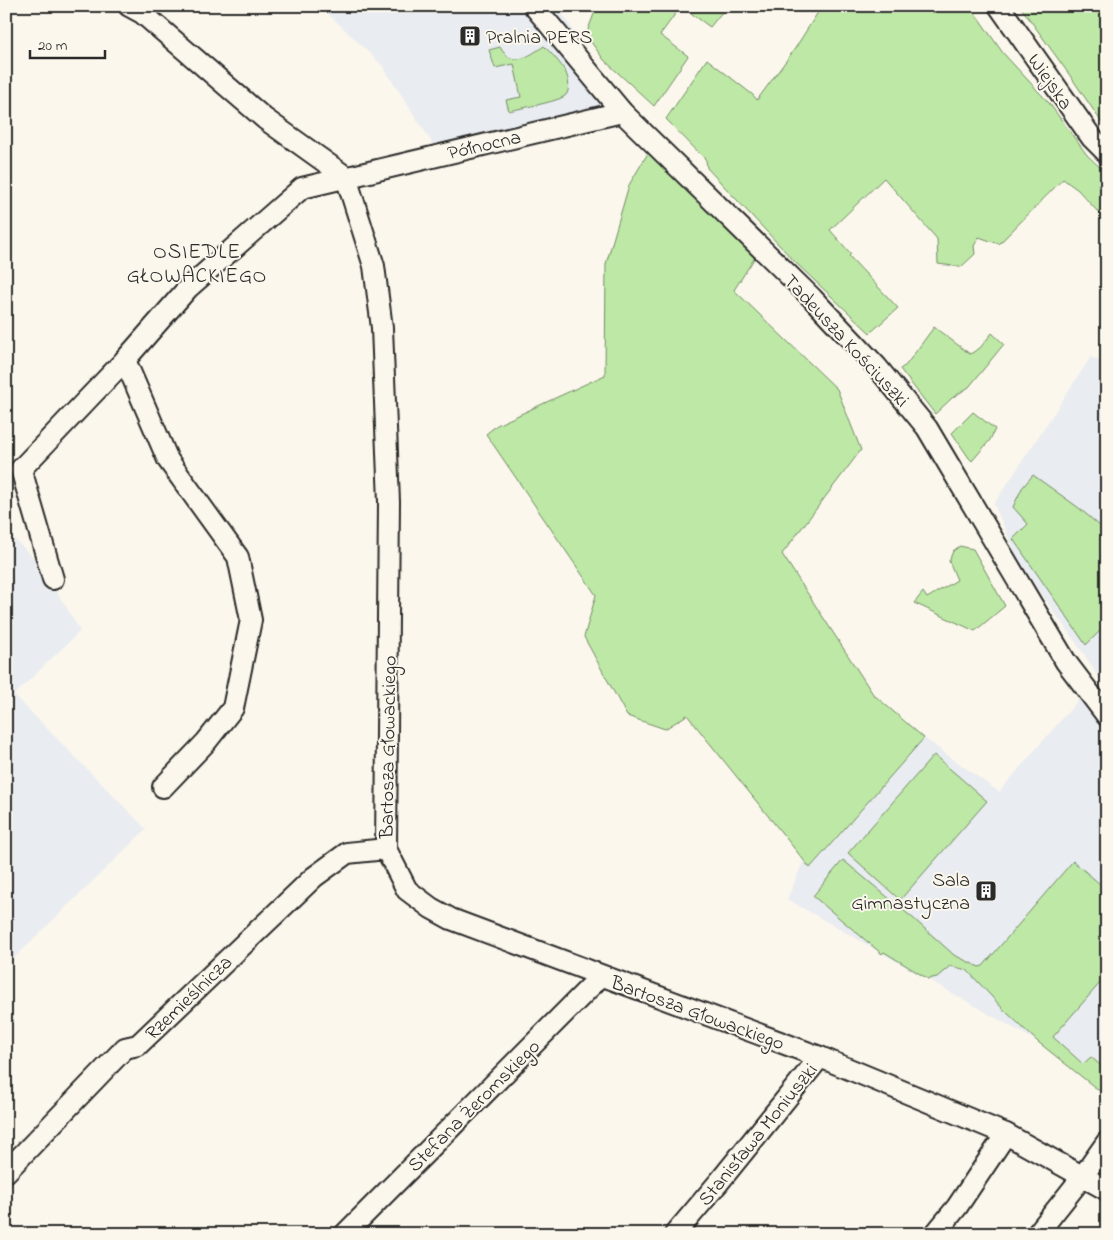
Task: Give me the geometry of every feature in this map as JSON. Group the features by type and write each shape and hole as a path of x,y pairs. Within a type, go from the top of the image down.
{"street":[{"path":"129,6 142,13 265,119 346,177"},
{"name":"Tadeusza Kościuszki","path":"534,6 622,112 812,298 877,367 927,428 1066,662 1107,716"},
{"name":"Wiejska","path":"999,6 1092,138 1107,153"},
{"name":"Północna","path":"52,579 21,469 125,360 188,288 302,188 622,112"},
{"name":"Bartosza Głowackiego","path":"346,177 374,266 382,328 389,502 386,849 407,890 451,920 820,1057 1006,1134 1107,1190"},
{"path":"125,360 168,460 238,558 251,620 233,708 206,742 163,787"},
{"name":"Rzemieślnicza","path":"6,1172 125,1048 138,1045 314,877 346,853 386,849"},
{"name":"Stefana Żeromskiego","path":"345,1234 601,976"},
{"name":"Stanisława Moniuszki","path":"675,1234 820,1057"},
{"path":"935,1234 957,1207 1006,1134"},
{"path":"1037,1234 1107,1142"}],"shaded area":[{"path":"320,6 558,6 622,112 440,155 382,65"},
{"path":"1091,357 1107,364 1107,691 1016,554 994,504"},
{"path":"6,531 35,559 80,631 14,695 146,829 6,966"},
{"path":"1087,690 1107,716 1107,1096 1038,1042 787,899 804,860 811,868 924,738 999,792"}],"green space":[{"path":"597,6 681,6 660,35 688,56 654,106 604,60 586,35"},
{"path":"681,6 727,6 710,27"},
{"path":"822,6 970,6 1003,53 1049,103 1087,155 1107,174 1107,222 1078,190 1063,179 999,244 979,237 974,246 975,254 961,267 938,264 937,239 884,178 830,230 851,254 849,256 898,308 870,333 796,263 707,168 706,160 666,119 707,59 757,100 794,50"},
{"path":"1020,6 1107,6 1107,130 1071,77"},
{"path":"544,46 559,62 566,73 569,84 566,95 556,100 509,111 506,100 521,97 514,64 495,68 489,50 500,47 510,58 521,59"},
{"path":"654,143 761,248 734,290 837,389 861,450 782,554 873,694 924,738 810,868 687,715 665,729 627,716 584,637 596,595 486,434 497,425 605,375 606,264 629,185"},
{"path":"934,327 970,354 980,348 992,333 1004,344 969,387 952,398 935,414 900,369 906,365"},
{"path":"973,412 995,429 990,440 972,461 952,433"},
{"path":"1033,475 1079,508 1107,532 1107,624 1086,645 1013,539 1028,524 1013,507 1022,488"},
{"path":"960,546 973,549 1005,606 975,631 914,603 923,592 927,598 957,580 949,561 953,551"},
{"path":"934,755 987,801 900,900 848,853"},
{"path":"843,860 954,955 979,967 983,966 1073,861 1107,890 1107,931 1100,939 1107,945 1107,975 1053,1037 1083,1064 1091,1057 1107,1071 1107,1097 1038,1042 1004,1010 967,970 950,966 937,977 928,979 884,952 882,954 813,896"}],"place":[{"name":"Pralnia PERS","path":"470,36"},
{"name":"Sala Gimnastyczna","path":"986,891"}],"district":[{"name":"OSIEDLE GŁOWACKIEGO","path":"197,263"}]}
